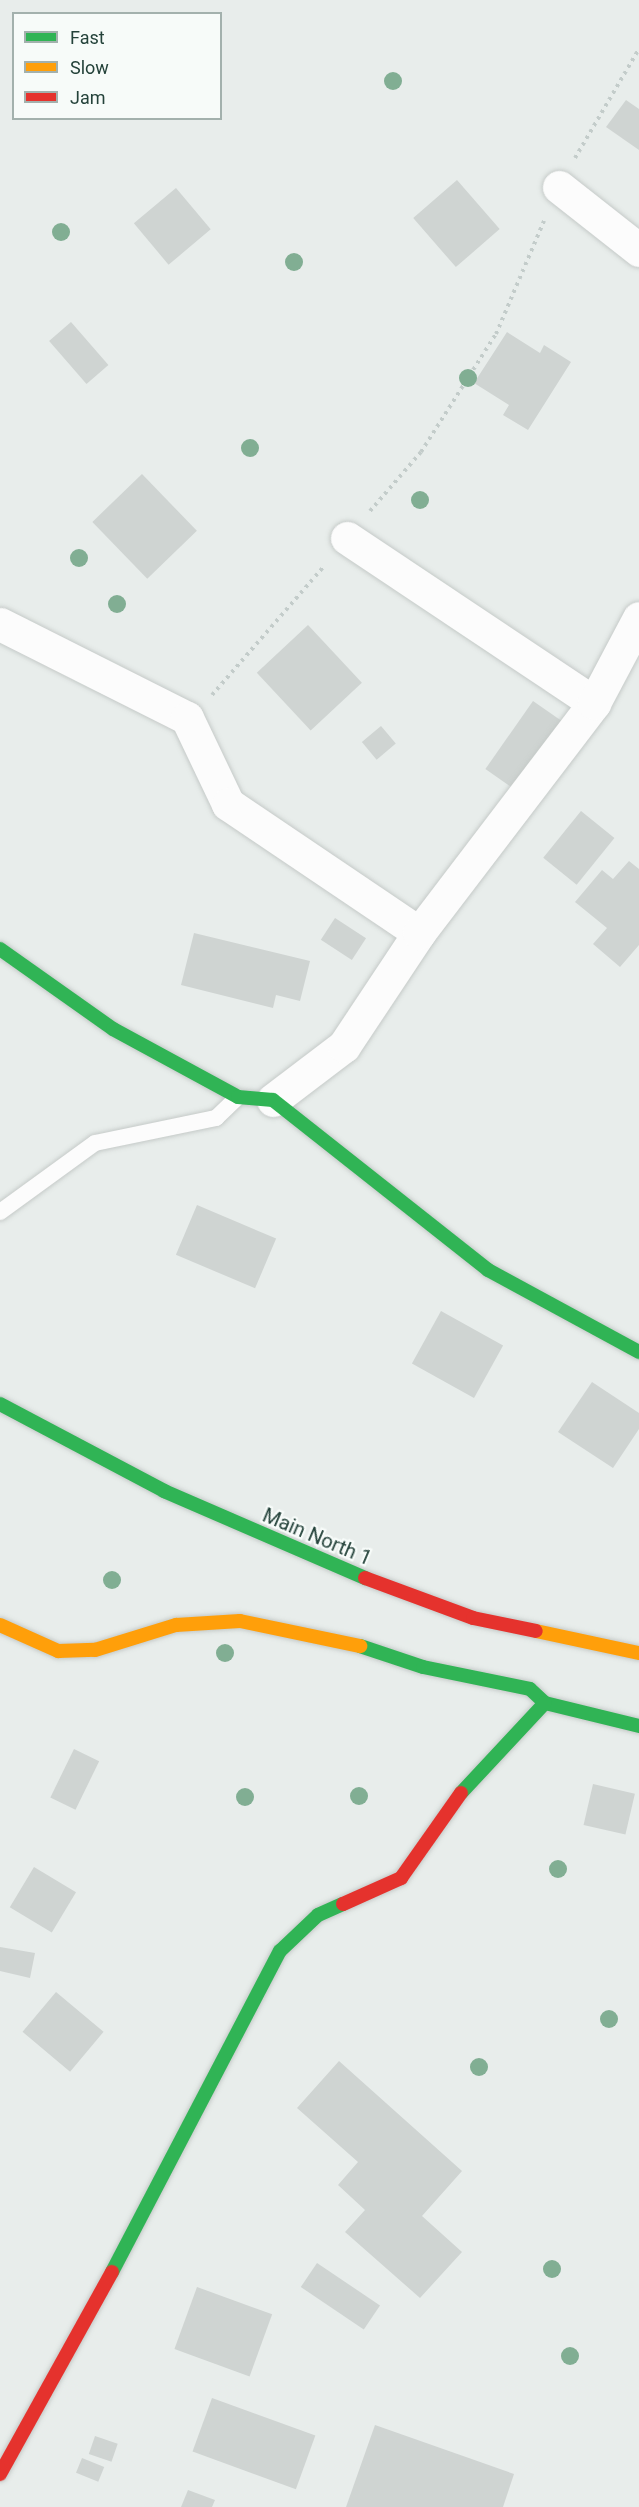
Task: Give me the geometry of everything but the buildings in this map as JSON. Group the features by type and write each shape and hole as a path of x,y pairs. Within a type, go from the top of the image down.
{"street":[{"path":"559,187 639,250"},
{"path":"347,538 594,703"},
{"path":"273,1100 344,1046 419,933 594,703 639,618"},
{"path":"0,624 187,718 228,804 419,933"},
{"path":"0,949 113,1029 237,1097 273,1100 488,1270 639,1352"},
{"name":"Main North 1","path":"0,1404 164,1491 324,1563 473,1618 639,1653"},
{"path":"0,1625 58,1651 95,1650 176,1626 240,1621 338,1639 423,1667 530,1689 545,1703 639,1726"},
{"path":"0,2474 173,2162 279,1951 318,1915 401,1878 458,1797 545,1703"}],"lane":[{"path":"0,1212 95,1143 216,1118 237,1097"}],"path":[{"path":"187,718 285,616 347,538 421,452 496,334 559,187 639,49"}],"traffic: fast":[{"path":"0,949 113,1029 238,1097 273,1100 488,1270 639,1352"},
{"path":"0,1404 164,1491 365,1578"},
{"path":"360,1646 423,1667 530,1689 545,1703 639,1726"},
{"path":"461,1793 545,1703"},
{"path":"112,2272 280,1951 318,1915 343,1904"}],"traffic: slow":[{"path":"0,1625 58,1651 95,1650 176,1625 240,1621 360,1646"},
{"path":"536,1631 639,1653"}],"traffic: jam":[{"path":"365,1578 473,1618 536,1631"},
{"path":"343,1904 401,1878 461,1793"},
{"path":"0,2474 112,2272"}]}
